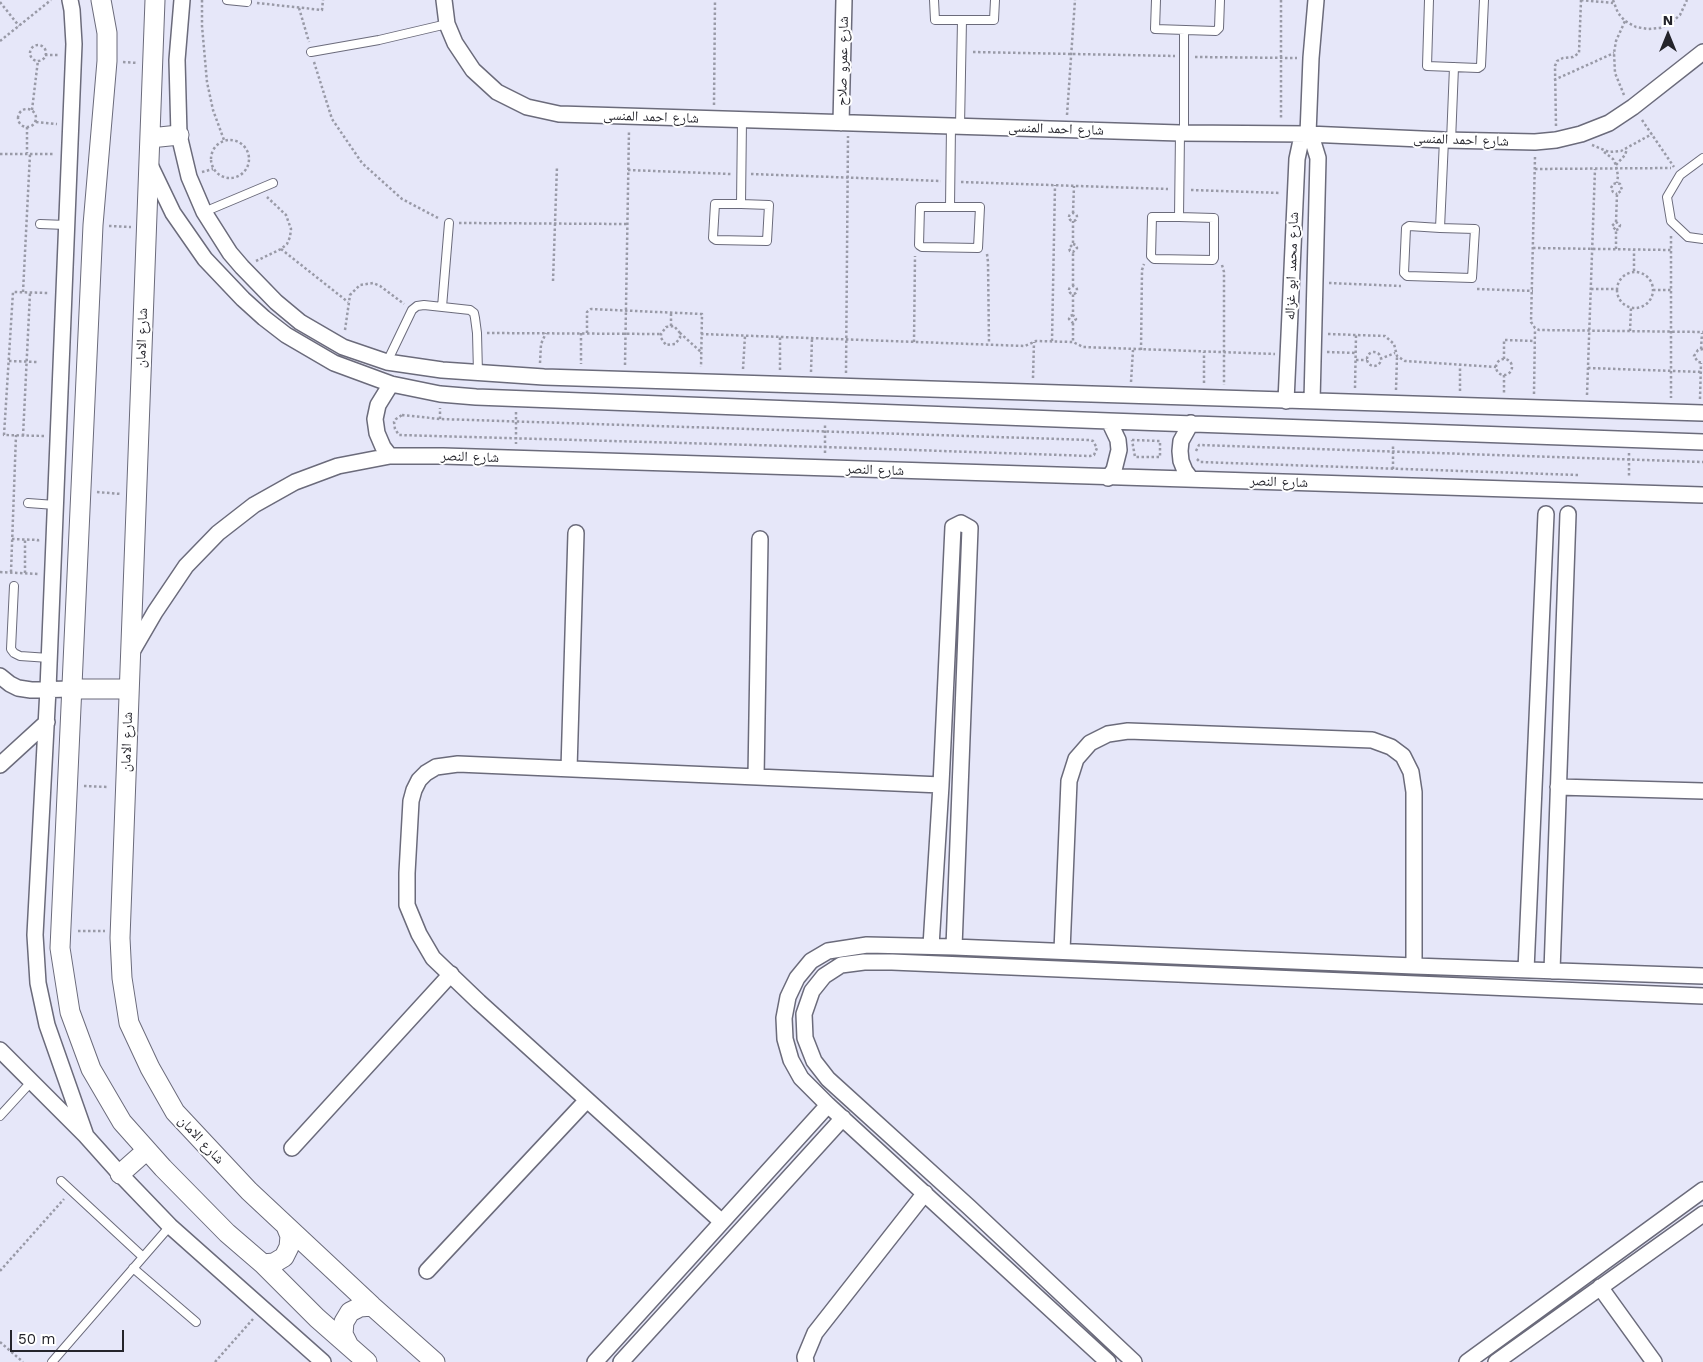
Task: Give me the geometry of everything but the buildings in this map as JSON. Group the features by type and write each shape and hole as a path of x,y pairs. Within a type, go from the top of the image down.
{"street":[{"path":"70,0 74,26 64,294 48,689 35,935 36,959 47,1025 86,1136"},
{"path":"101,0 107,33 106,61 93,226 60,948 70,1012 91,1069 122,1122 228,1233 263,1264 317,1318 367,1362"},
{"name":"شارع الامان","path":"155,0 120,931 122,978 129,1023 150,1068 175,1112 249,1191 435,1362"},
{"path":"182,0 177,60 179,135 189,177 204,212 230,253 242,267 276,302 300,322 343,347 387,362 478,373 544,377 1701,413"},
{"name":"شارع احمد المنسى","path":"444,0 447,24 455,43 473,70 497,92 512,100 527,107 558,114 1182,133 1281,133 1448,141 1535,142 1556,140 1581,134 1609,123 1634,107 1703,52"},
{"name":"شارع عمرو صلاح","path":"844,0 845,123"},
{"name":"شارع محمد ابو غزاله","path":"1312,401 1318,158 1308,134 1311,58 1316,0"},
{"name":"شارع محمد ابو غزاله","path":"1286,401 1297,159 1300,145 1308,134"},
{"path":"150,138 179,135"},
{"path":"149,163 173,213 205,258 243,299 264,318 286,335 334,363 391,384 440,394 1109,421 1703,442"},
{"path":"390,456 383,447 377,433 375,419 378,405 391,384"},
{"path":"878,388 878,411"},
{"path":"1430,432 1431,404"},
{"path":"1108,478 1114,470 1119,450 1118,440 1109,421"},
{"path":"1191,423 1181,441 1180,451 1181,461 1191,479"},
{"name":"شارع النصر","path":"130,656 155,612 186,566 218,533 247,510 294,482 338,466 390,456 516,458 1108,478 1703,495"},
{"path":"1526,970 1546,514"},
{"path":"1552,971 1568,514"},
{"path":"931,946 941,786 953,527 962,522 970,528 954,947"},
{"path":"569,768 576,533"},
{"path":"756,777 760,539"},
{"path":"949,606 967,606"},
{"path":"1539,665 1562,665"},
{"path":"0,676 18,688 128,689"},
{"path":"0,765 46,722"},
{"path":"1062,951 1068,781 1076,759 1090,742 1108,734 1128,731 1372,740 1391,747 1403,756 1411,772 1414,792 1414,966"},
{"path":"722,1222 433,958 419,934 407,905 411,801 419,780 431,770 446,764 941,786"},
{"path":"1558,787 1703,791"},
{"path":"936,864 958,865"},
{"path":"1530,869 1555,869"},
{"path":"1108,1362 842,1118 801,1078 791,1060 785,1039 784,1018 788,997 798,978 811,961 828,951 867,945 931,946 1198,958 1703,976"},
{"path":"1198,958 1198,974"},
{"path":"1134,1362 969,1207 828,1079 814,1061 805,1038 804,1014 812,991 824,976 841,965 864,962 1198,974 1703,996"},
{"path":"292,1148 451,974"},
{"path":"0,1050 86,1136 170,1226 323,1362"},
{"path":"0,1067 17,1067"},
{"path":"427,1271 587,1100"},
{"path":"595,1362 828,1105"},
{"path":"621,1362 842,1118"},
{"path":"120,1174 147,1150"},
{"path":"784,1154 798,1167"},
{"path":"1467,1362 1703,1190"},
{"path":"806,1362 805,1357 815,1333 925,1193"},
{"path":"1496,1340 1502,1358 1703,1214"},
{"path":"263,1264 274,1263 284,1257 289,1248 290,1236 286,1226"},
{"path":"1600,1287 1654,1362"},
{"path":"1053,1311 1066,1298"},
{"path":"348,1344 343,1334 344,1322 350,1312 360,1306 372,1306"}],"lane":[{"path":"227,0 248,2"},
{"path":"934,0 935,20 994,20 995,0"},
{"path":"1156,0 1155,29 1217,31 1219,28 1220,0"},
{"path":"1429,0 1427,66 1454,67 1481,67 1484,0"},
{"path":"950,207 962,51 962,20"},
{"path":"311,52 379,40 447,24"},
{"path":"1179,217 1185,56 1184,30"},
{"path":"1440,228 1454,67"},
{"path":"741,204 742,120"},
{"path":"1703,158 1680,175 1667,197 1671,221 1688,237 1703,239"},
{"path":"204,212 272,183"},
{"path":"715,204 741,204 768,204 767,241 714,239 715,204"},
{"path":"920,207 950,207 980,207 979,248 922,247 919,245 920,207"},
{"path":"1152,217 1179,217 1214,218 1214,259 1151,257 1152,217"},
{"path":"40,224 66,225"},
{"path":"442,307 450,224"},
{"path":"1409,226 1440,228 1475,229 1472,278 1405,274 1406,228 1409,226"},
{"path":"387,362 412,310 417,306 424,305 470,310 474,313 477,333 478,373"},
{"path":"28,503 55,505"},
{"path":"14,586 11,649 14,654 20,656 49,658"},
{"path":"0,1116 32,1082"},
{"path":"61,1181 143,1257"},
{"path":"52,1362 170,1226"},
{"path":"133,1268 196,1322"}],"path":[{"path":"0,40 51,0"},
{"path":"202,0 203,54 207,82 213,110 224,140"},
{"path":"248,2 322,10 324,0"},
{"path":"714,0 714,119"},
{"path":"1066,129 1075,0"},
{"path":"1280,0 1281,133"},
{"path":"1556,140 1554,66 1563,58 1574,57 1578,53 1581,0 1613,1 1625,21 1636,27 1648,29 1660,28 1671,23 1680,15 1687,0"},
{"path":"0,2 19,26"},
{"path":"299,8 332,119 362,163 402,199 450,224 627,224"},
{"path":"40,45 45,51 44,58 38,60 34,60 30,53 33,47 40,45"},
{"path":"962,51 1311,58"},
{"path":"1554,80 1614,53"},
{"path":"36,122 36,116 32,110 38,60"},
{"path":"106,61 154,64"},
{"path":"32,110 25,109 19,113 20,124 30,127 36,122 70,124"},
{"path":"625,379 629,116"},
{"path":"845,123 846,387"},
{"path":"24,292 29,154 27,127"},
{"path":"1581,134 1591,144 1609,154 1617,167"},
{"path":"1603,150 1615,152 1627,149 1652,134"},
{"path":"232,139 241,142 247,148 248,165 243,173 236,177 227,178 219,175 213,169 210,160 211,152 216,144 224,140 232,139"},
{"path":"1534,408 1535,328 1532,322 1535,142"},
{"path":"1617,194 1611,188 1616,183 1617,167 1627,149"},
{"path":"0,154 68,154"},
{"path":"554,281 556,166"},
{"path":"1535,170 1617,167 1675,168"},
{"path":"1587,409 1595,169"},
{"path":"1616,183 1622,187 1622,190 1617,194 1616,222 1612,226 1616,230"},
{"path":"1052,342 1055,185"},
{"path":"1073,342 1073,323 1076,319 1073,315 1073,294 1069,290 1073,286 1073,252 1077,248 1073,244 1073,222 1069,217 1073,213 1074,186"},
{"path":"242,267 281,249 287,244 290,237 290,222 286,215 259,189"},
{"path":"1073,213 1077,214 1078,217 1073,222"},
{"path":"1671,221 1671,412"},
{"path":"1616,222 1620,225 1616,230 1616,250"},
{"path":"93,226 146,228"},
{"path":"1073,244 1069,248 1073,252"},
{"path":"914,342 915,257 922,247"},
{"path":"979,248 986,253 988,262 989,344"},
{"path":"1534,248 1671,250"},
{"path":"281,249 348,302"},
{"path":"1634,250 1634,271"},
{"path":"1141,350 1142,270 1145,262 1151,257"},
{"path":"1214,259 1221,264 1224,272 1224,399"},
{"path":"1641,272 1652,282 1652,298 1639,308 1631,308 1625,306 1620,301 1616,289 1618,282 1627,273 1641,272"},
{"path":"343,347 348,302 350,295 360,285 373,283 380,286 412,310"},
{"path":"1073,286 1077,290 1073,294"},
{"path":"1591,289 1616,289"},
{"path":"1653,290 1671,290"},
{"path":"58,437 4,435 13,292 64,294"},
{"path":"23,436 30,293"},
{"path":"1630,332 1631,308"},
{"path":"587,334 587,312 589,310 702,314 700,382"},
{"path":"671,312 671,326"},
{"path":"1073,315 1068,319 1073,323"},
{"path":"680,333 678,342 671,345 663,342 661,334 666,327 671,326 677,328 701,352"},
{"path":"1535,328 1539,330 1702,332 1702,349 1695,352 1694,356 1698,362 1702,363 1701,413"},
{"path":"477,333 661,334"},
{"path":"1314,333 1385,336 1394,344 1396,354 1396,403"},
{"path":"544,377 540,368 539,356 541,344 546,334"},
{"path":"581,334 581,378"},
{"path":"701,334 1025,346 1034,342 1073,342 1083,347 1288,355"},
{"path":"1355,402 1356,335"},
{"path":"742,384 745,336"},
{"path":"780,337 780,384"},
{"path":"811,386 812,338"},
{"path":"1504,359 1504,340 1535,341"},
{"path":"1032,392 1034,342"},
{"path":"1130,396 1133,350"},
{"path":"1204,352 1204,398"},
{"path":"1314,352 1356,353"},
{"path":"1367,360 1367,356 1373,352 1380,356 1380,359"},
{"path":"1356,360 1367,360 1372,365 1379,363 1380,359 1396,354"},
{"path":"1396,354 1405,361 1496,367"},
{"path":"1496,367 1500,374 1504,375 1510,372 1512,365 1504,359"},
{"path":"1496,367 1500,360 1504,359"},
{"path":"9,361 37,362"},
{"path":"1460,364 1460,405"},
{"path":"1588,368 1702,372"},
{"path":"516,398 516,458"},
{"path":"825,468 826,410"},
{"path":"402,415 440,419 825,432 1090,440 1093,441 1097,448 1094,455 1090,456 516,437 399,435 394,426 396,419 402,415"},
{"path":"1393,431 1393,485"},
{"path":"11,572 16,436"},
{"path":"1132,440 1160,441 1160,457 1135,457 1132,440"},
{"path":"1628,440 1629,492"},
{"path":"1580,475 1200,462 1196,452 1199,445 1703,462"},
{"path":"1629,476 1638,477"},
{"path":"80,492 136,494"},
{"path":"12,539 38,540 38,548"},
{"path":"25,573 26,539"},
{"path":"0,572 53,575"},
{"path":"67,786 125,787"},
{"path":"61,931 120,931"},
{"path":"0,1271 72,1191"},
{"path":"215,1362 262,1308"},
{"path":"0,1342 23,1362"}]}
